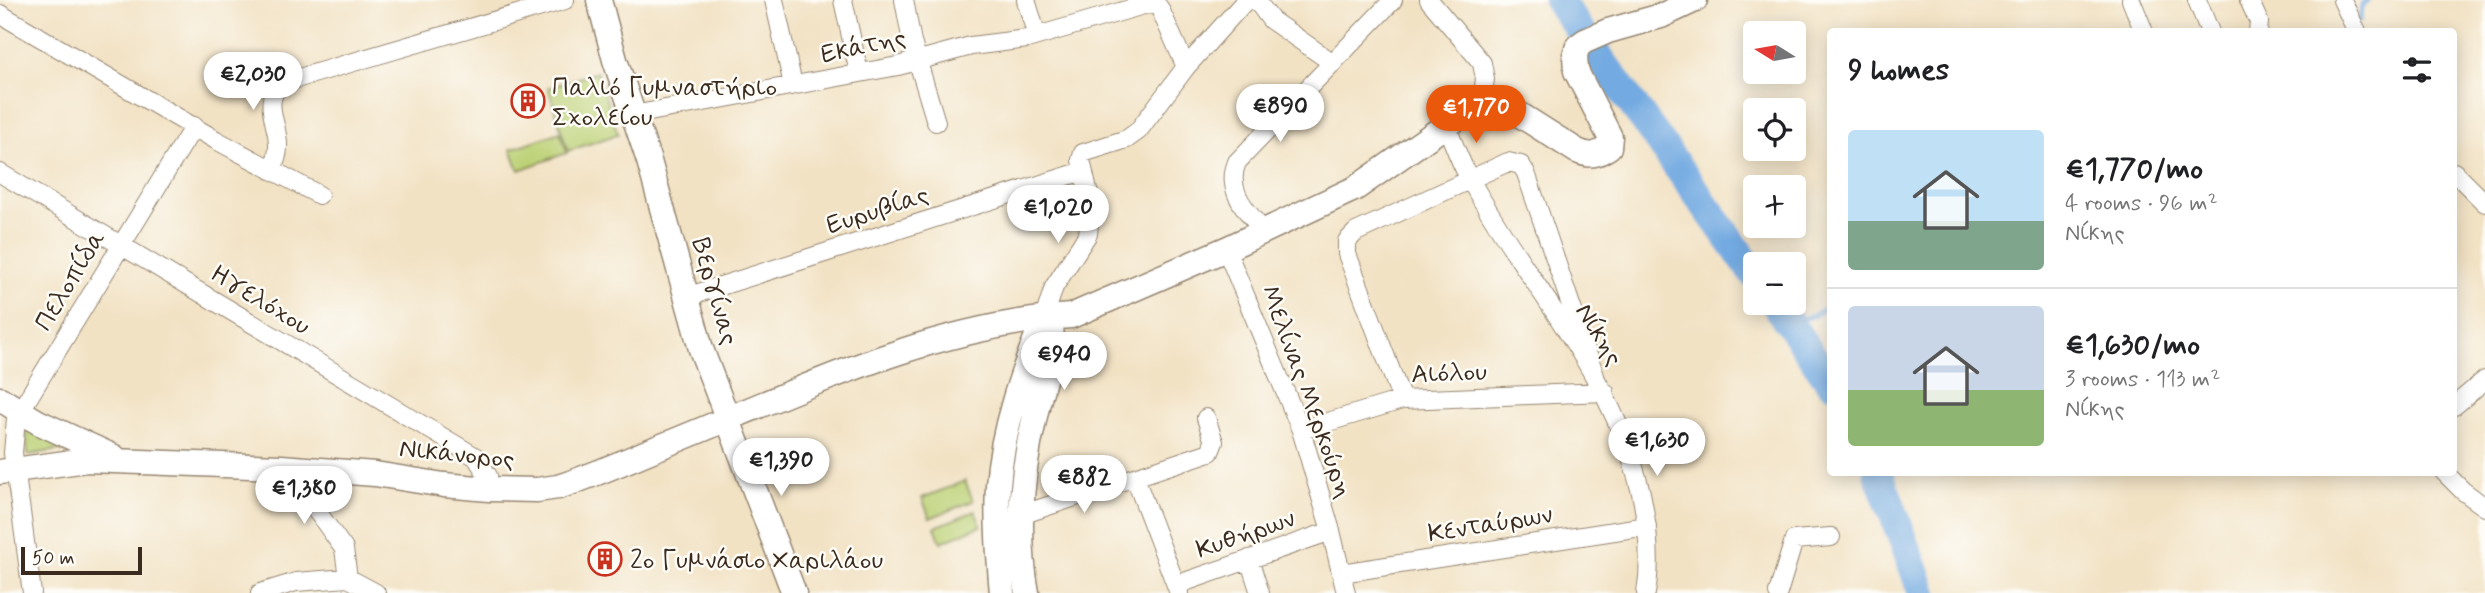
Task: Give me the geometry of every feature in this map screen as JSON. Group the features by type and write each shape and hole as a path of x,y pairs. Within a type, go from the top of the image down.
{"street":[{"path":"271,170 279,152 271,99 274,90 282,83 565,0"},
{"name":"Βεργίνας","path":"598,0 655,180 709,372 794,593"},
{"path":"774,0 793,85"},
{"path":"843,0 859,73"},
{"path":"904,0 912,42 936,121"},
{"path":"1026,0 1037,36"},
{"path":"1002,593 998,485 1007,427 1017,390 1054,287 1088,234 1091,204 1081,160 1083,153 1123,141 1136,134 1186,67 1246,0"},
{"path":"1256,0 1270,20 1332,63"},
{"path":"1264,232 1236,195 1233,181 1235,168 1241,157 1393,0"},
{"path":"1429,0 1482,63 1485,79 1481,106 1504,107 1587,155 1598,155 1609,147 1610,140 1576,71 1575,55 1578,46 1608,31 1661,16 1695,0"},
{"path":"2132,0 2142,28"},
{"path":"2197,0 2208,28"},
{"path":"2249,0 2258,27"},
{"path":"2342,0 2355,28"},
{"name":"Εκάτης","path":"634,115 918,61 971,46 1037,36 1152,4 1160,9 1186,67"},
{"path":"0,14 319,195"},
{"name":"Νικάνορος","path":"8,471 87,460 281,467 375,474 474,488 544,489 572,482 859,365 979,328 1071,316 1264,232 1356,188 1446,125 1481,106"},
{"name":"Νίκης","path":"1446,125 1470,181 1570,332 1605,392 1634,464 1647,526 1649,560 1646,593"},
{"name":"Πελοπίδα","path":"32,593 8,471 13,433 10,405 120,246 194,126"},
{"path":"1402,400 1347,254 1347,241 1356,232 1508,162 1517,163 1524,169 1569,293 1595,376"},
{"name":"Ευρυβίας","path":"686,297 1083,171"},
{"name":"Ηγελόχου","path":"0,173 476,457 488,476"},
{"path":"2457,175 2485,202"},
{"name":"Μελίνας Μερκούρη","path":"1226,249 1301,430 1346,593"},
{"path":"1027,593 1021,548 1021,515 1026,458 1051,353 1051,324 1044,318"},
{"path":"2457,403 2485,380"},
{"name":"Αιόλου","path":"1301,430 1402,400 1605,392"},
{"path":"10,405 62,434 124,462"},
{"path":"1021,515 1210,452 1214,442 1206,418"},
{"path":"281,467 344,549 348,578"},
{"path":"2448,476 2485,507"},
{"path":"1135,478 1177,589"},
{"name":"Κενταύρων","path":"1341,573 1647,526"},
{"name":"Κυθήρων","path":"1177,589 1249,559 1331,531"},
{"path":"1778,593 1794,540 1831,537"},
{"path":"1249,559 1260,593"},
{"path":"260,593 296,582 348,578 376,593"}],"green space":[{"path":"597,72 618,134 568,151 548,88"},
{"path":"560,132 567,153 519,170 511,149"},
{"path":"26,428 64,449 28,455"},
{"path":"965,481 973,501 930,518 922,498"},
{"path":"975,511 981,526 941,542 935,527"}],"waterway":[{"path":"1558,0 1743,258"},
{"path":"2360,20 2362,4 2369,0"},
{"path":"1788,322 1813,316 1827,308"},
{"path":"1783,315 1827,378"},
{"path":"1879,476 1923,593"}],"place":[{"name":"Παλιό Γυμναστήριο Σχολείου","path":"528,101"},
{"name":"2ο Γυμνάσιο Χαριλάου","path":"605,559"}]}
